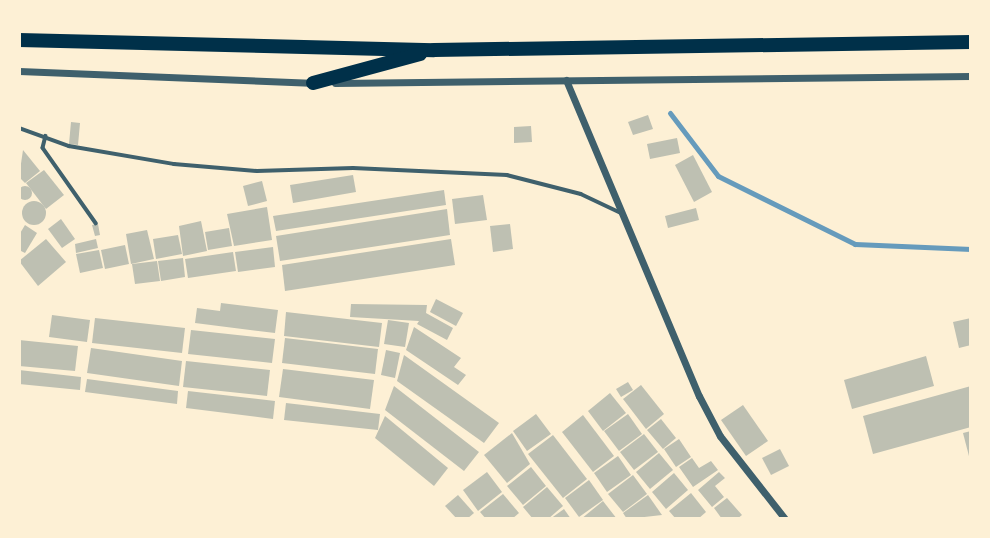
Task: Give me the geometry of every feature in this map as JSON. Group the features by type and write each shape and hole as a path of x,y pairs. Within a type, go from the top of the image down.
{"highway":[{"path":"19,40 434,50 971,42"},
{"path":"313,83 434,50"}],"street":[{"path":"19,71 313,83 971,76"},
{"path":"566,80 704,406 720,436 785,519"}],"lane":[{"path":"19,128 69,146 174,164 257,170 353,168 507,175 580,194 625,215"},
{"path":"46,136 43,148 96,223"}],"building":[{"path":"648,115 653,129 633,135 628,122"},
{"path":"71,122 80,123 78,145 69,144"},
{"path":"531,126 532,142 514,143 514,127"},
{"path":"677,138 680,153 650,159 647,144"},
{"path":"23,150 40,171 25,183 19,177"},
{"path":"693,155 712,192 694,202 675,165"},
{"path":"44,170 64,195 46,209 26,183"},
{"path":"353,175 356,192 293,203 290,185"},
{"path":"262,181 267,201 248,206 243,186"},
{"path":"22,186 28,186 32,193 28,200 22,200 18,196 18,190"},
{"path":"444,190 446,205 276,231 273,216"},
{"path":"483,195 487,220 455,224 452,199"},
{"path":"34,201 43,204 46,213 43,222 34,225 25,222 22,213 25,204"},
{"path":"267,207 272,240 234,246 227,214"},
{"path":"696,208 699,220 668,228 665,216"},
{"path":"447,209 450,235 280,261 276,236"},
{"path":"61,219 75,239 62,248 48,229"},
{"path":"201,221 207,251 183,256 179,226"},
{"path":"98,224 100,235 95,236 92,225"},
{"path":"510,224 513,249 493,252 490,226"},
{"path":"25,225 37,233 25,253 19,250 19,235"},
{"path":"229,228 232,246 208,250 205,232"},
{"path":"147,230 154,259 131,264 126,234"},
{"path":"178,235 182,254 156,259 153,239"},
{"path":"46,239 66,262 38,286 19,261"},
{"path":"96,239 98,248 76,253 75,244"},
{"path":"451,239 455,265 285,291 282,265"},
{"path":"125,245 129,264 105,269 101,250"},
{"path":"273,247 275,267 238,272 235,252"},
{"path":"99,250 103,268 80,273 76,254"},
{"path":"233,252 236,271 188,278 185,259"},
{"path":"183,258 185,277 161,281 158,261"},
{"path":"157,261 160,281 135,284 132,264"},
{"path":"436,299 463,313 456,326 430,312"},
{"path":"221,303 278,310 275,333 195,323 197,308 220,311"},
{"path":"351,304 427,305 426,313 453,328 447,340 417,324 419,321 350,317"},
{"path":"286,312 382,323 379,347 284,336"},
{"path":"52,315 90,320 87,342 49,337"},
{"path":"95,318 185,328 182,353 92,343"},
{"path":"971,318 971,345 959,348 953,322"},
{"path":"388,320 409,323 405,347 384,344"},
{"path":"414,327 461,358 454,367 466,375 458,385 406,350"},
{"path":"191,330 275,339 272,363 188,354"},
{"path":"285,338 378,349 375,374 282,363"},
{"path":"19,340 78,346 75,371 19,366"},
{"path":"91,348 182,361 179,386 87,373"},
{"path":"386,350 400,353 395,378 381,375"},
{"path":"404,355 499,423 484,443 397,381"},
{"path":"926,356 934,386 852,409 844,380"},
{"path":"186,361 270,370 267,396 183,387"},
{"path":"283,369 374,380 370,409 279,397"},
{"path":"19,370 81,377 80,390 19,384"},
{"path":"87,379 178,391 177,404 85,392"},
{"path":"628,382 633,390 621,397 616,389"},
{"path":"641,385 664,414 646,429 623,399"},
{"path":"394,386 479,452 464,471 385,410"},
{"path":"971,386 971,427 873,454 863,416"},
{"path":"188,391 275,401 273,419 186,408"},
{"path":"610,393 626,413 603,431 588,411"},
{"path":"286,403 380,414 378,430 284,420"},
{"path":"743,405 768,441 746,456 721,420"},
{"path":"536,414 551,434 527,451 513,431"},
{"path":"628,414 642,434 619,451 604,431"},
{"path":"583,415 614,456 593,472 562,432"},
{"path":"385,416 448,468 434,486 375,438"},
{"path":"661,419 676,438 663,449 647,430"},
{"path":"971,431 971,460 970,460 963,433"},
{"path":"512,433 530,464 507,483 484,455"},
{"path":"644,434 658,452 634,470 620,452"},
{"path":"553,435 587,479 563,498 528,454"},
{"path":"679,439 691,457 676,467 664,449"},
{"path":"780,449 789,466 771,475 762,458"},
{"path":"659,453 673,470 650,489 636,472"},
{"path":"618,456 631,475 607,492 594,473"},
{"path":"692,458 699,468 711,461 718,470 693,487 679,467"},
{"path":"531,467 546,486 523,505 507,486"},
{"path":"487,472 502,492 478,511 463,490"},
{"path":"719,472 725,478 715,486 724,497 712,507 698,490"},
{"path":"674,473 688,490 666,509 652,492"},
{"path":"633,475 647,494 623,512 608,494"},
{"path":"589,480 603,500 579,517 565,498"},
{"path":"547,487 563,506 548,519 533,519 523,507"},
{"path":"691,493 706,512 698,519 676,519 669,511"},
{"path":"503,494 519,513 512,519 486,519 480,512"},
{"path":"458,495 474,513 467,519 457,519 445,506"},
{"path":"648,495 662,515 627,519 623,513"},
{"path":"727,498 742,515 737,519 722,519 714,508"},
{"path":"603,501 617,519 581,519"},
{"path":"564,509 571,519 550,519"}],"waterway":[{"path":"670,113 718,176 855,244 971,249"}]}
